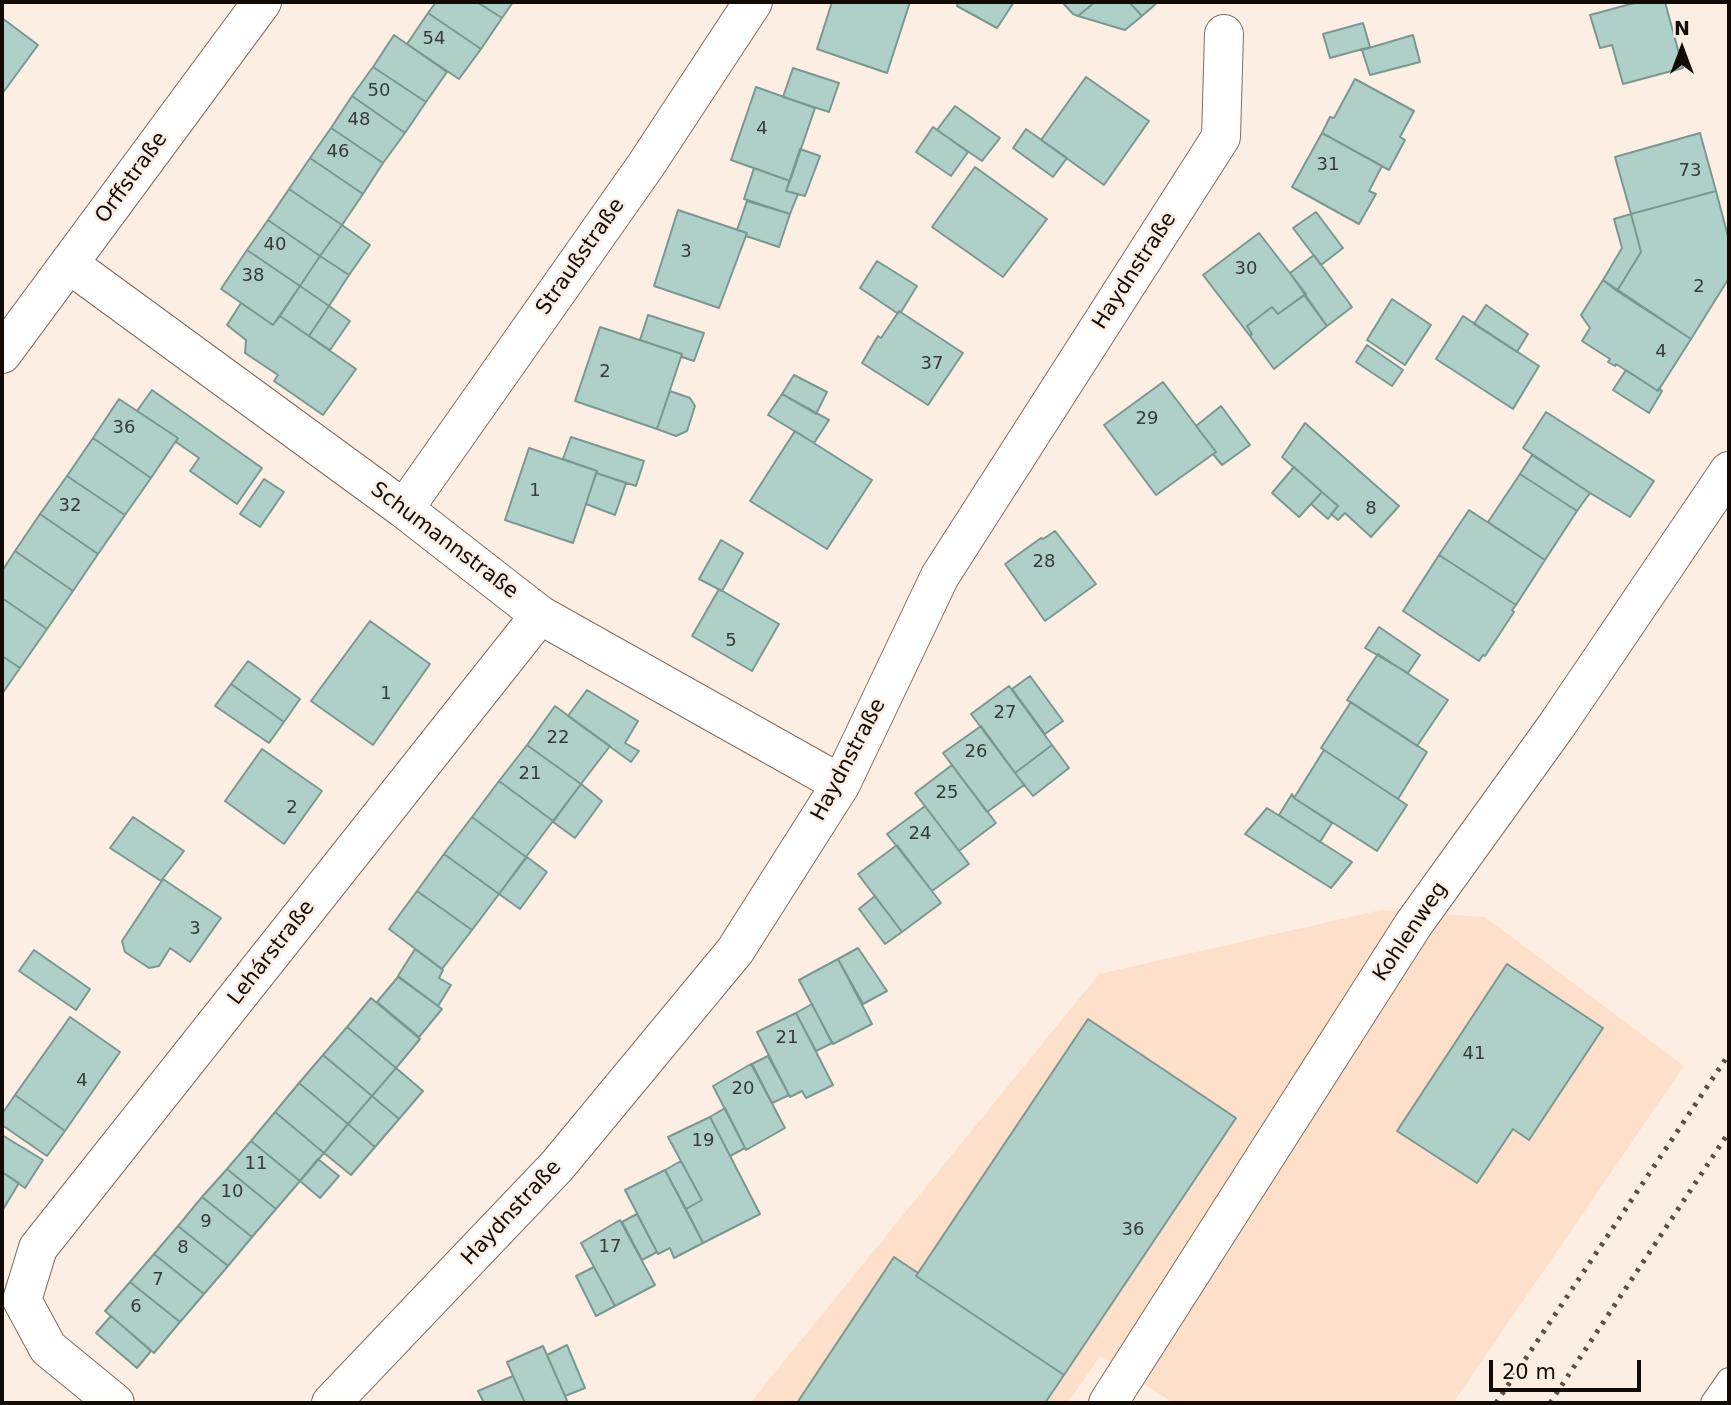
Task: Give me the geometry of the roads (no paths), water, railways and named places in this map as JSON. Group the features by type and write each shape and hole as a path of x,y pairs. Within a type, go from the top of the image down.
{"street":[{"name":"Orffstraße","path":"2,354 262,2"},
{"name":"Straußstraße","path":"404,509 646,165 753,2"},
{"name":"Haydnstraße","path":"331,1403 557,1166 735,951 841,783 940,576 1222,137 1224,34"},
{"name":"Schumannstraße","path":"68,264 404,509 540,615 841,783"},
{"name":"Kohlenweg","path":"1108,1403 1413,925 1557,725 1729,471"},
{"name":"Lehárstraße","path":"12,1301 38,1248 540,615"},
{"path":"12,1301 48,1348 115,1403"}],"lane":[{"path":"1713,1403 1729,1380"}],"railway":[{"path":"1496,1403 1729,1054"},
{"path":"1550,1403 1729,1132"}]}
